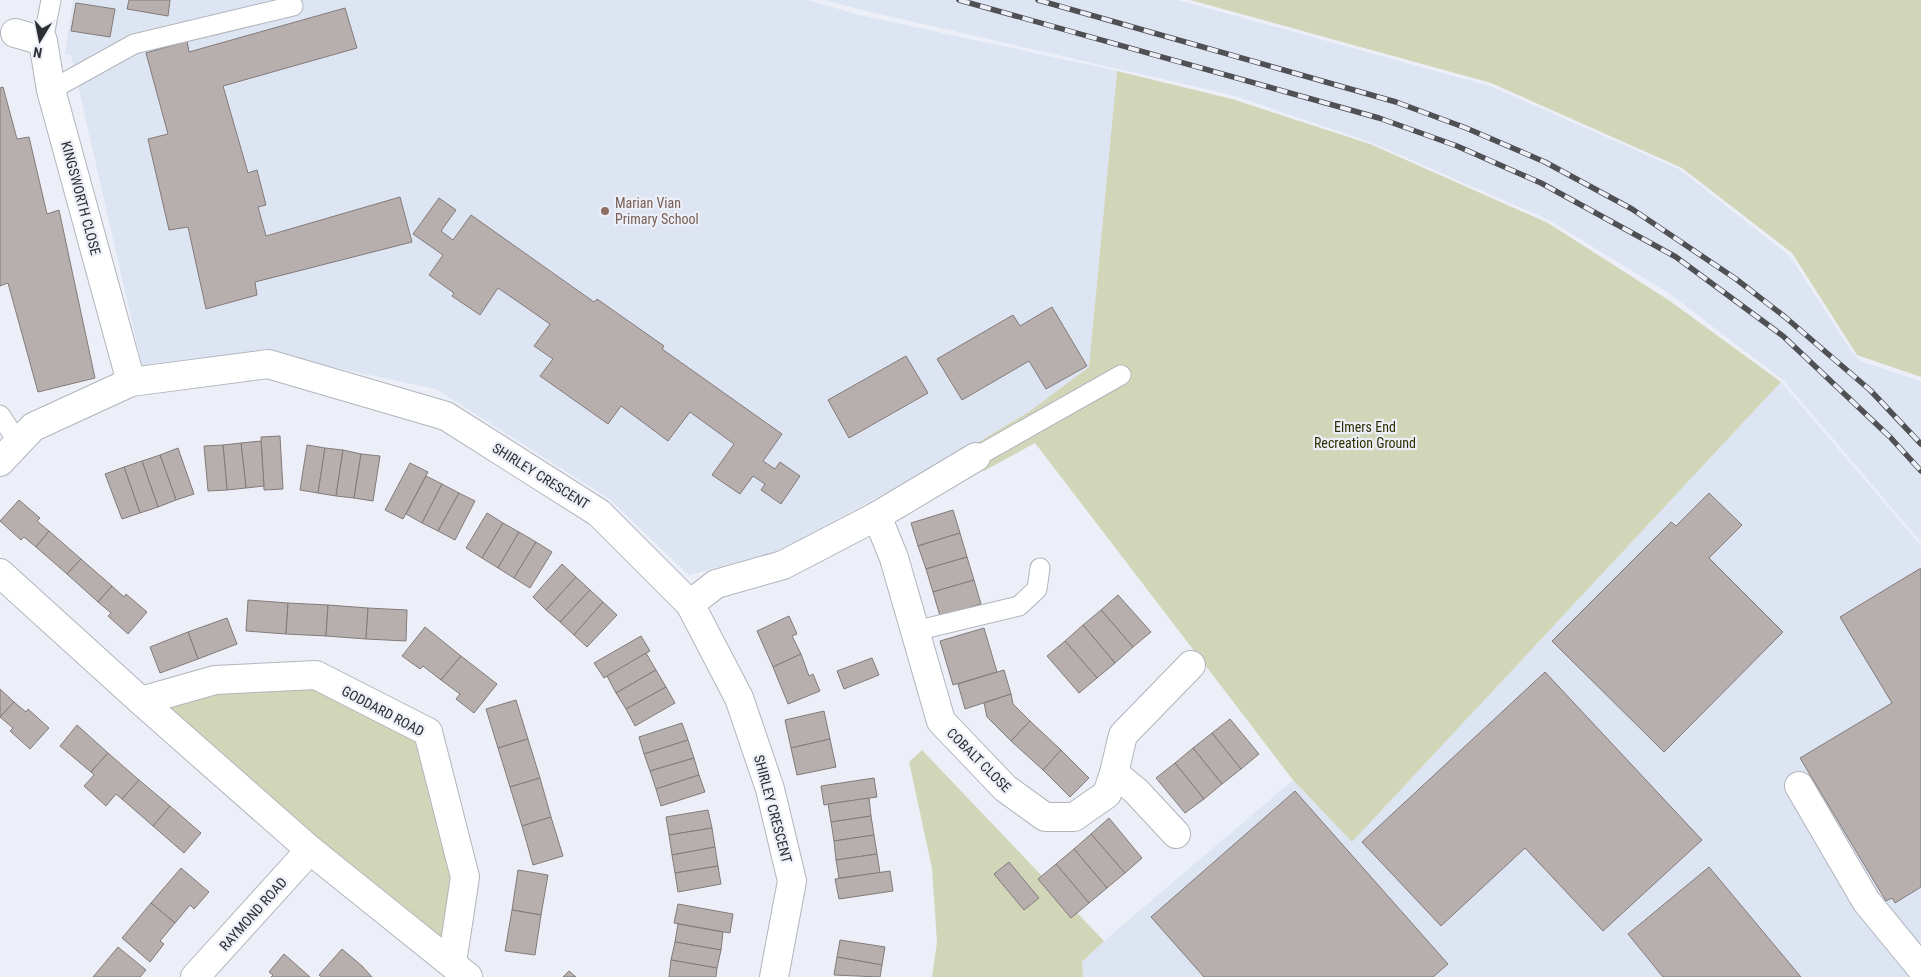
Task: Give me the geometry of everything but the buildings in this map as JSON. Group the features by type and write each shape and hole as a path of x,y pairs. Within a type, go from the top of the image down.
{"street":[{"path":"15,33 43,41"},
{"name":"KINGSWORTH CLOSE","path":"43,41 51,90 131,382"},
{"name":"SHIRLEY CRESCENT","path":"0,462 33,427 131,382 268,364 446,416 599,512 690,604 739,698 770,789 792,881 774,977"},
{"path":"690,604 716,584 783,565 877,516 976,457"},
{"name":"COBALT CLOSE","path":"877,516 894,558 941,721 1005,788 1044,816 1074,818 1107,794 1123,734 1191,665"},
{"name":"GODDARD ROAD","path":"0,573 140,701 310,850 460,970"},
{"name":"GODDARD ROAD","path":"140,701 215,680 316,675 428,732 464,877 460,970"},
{"path":"1114,773 1136,791 1176,834"},
{"path":"1799,786 1866,901 1921,968"},
{"name":"RAYMOND ROAD","path":"195,977 310,850"}],"lane":[{"path":"43,41 51,0"},
{"path":"51,90 134,44 292,6"},
{"path":"976,457 1121,375"},
{"path":"0,415 18,442"},
{"path":"915,631 1019,606 1037,589 1040,568"}],"shaded area":[{"name":"Marian Vian Primary School","path":"73,0 807,0 860,15 1117,71 1089,367 1030,411 954,456 776,552 689,575 608,498 436,389 260,352 143,370 71,55 65,54"},
{"path":"825,0 1178,0 1490,86 1679,169 1790,256 1850,349 1860,361 1921,381 1921,542 1783,380 1670,294 1549,220 1370,142 1232,95"},
{"path":"1781,382 1921,546 1921,977 1083,977 1082,962 1104,941 1293,780 1352,842"}],"green space":[{"path":"1190,0 1921,0 1921,377 1857,355 1792,253 1682,168 1491,83"},
{"name":"Elmers End Recreation Ground","path":"1117,71 1232,99 1370,144 1548,223 1670,301 1781,382 1352,842 1293,780 1035,443 984,471 970,447 1030,411 1089,367"},
{"path":"316,675 428,732 465,877 452,963 141,701"},
{"path":"922,750 1104,941 1082,962 1083,977 932,977 937,942 932,868 909,762"}],"railway":[{"path":"959,0 1379,118 1457,146 1541,183 1676,257 1783,336 1890,437 1921,471"},
{"path":"1038,0 1396,102 1466,128 1545,162 1632,209 1736,279 1785,317 1870,390 1921,444"}],"place":[{"name":"Marian Vian Primary School","path":"605,211"}]}
